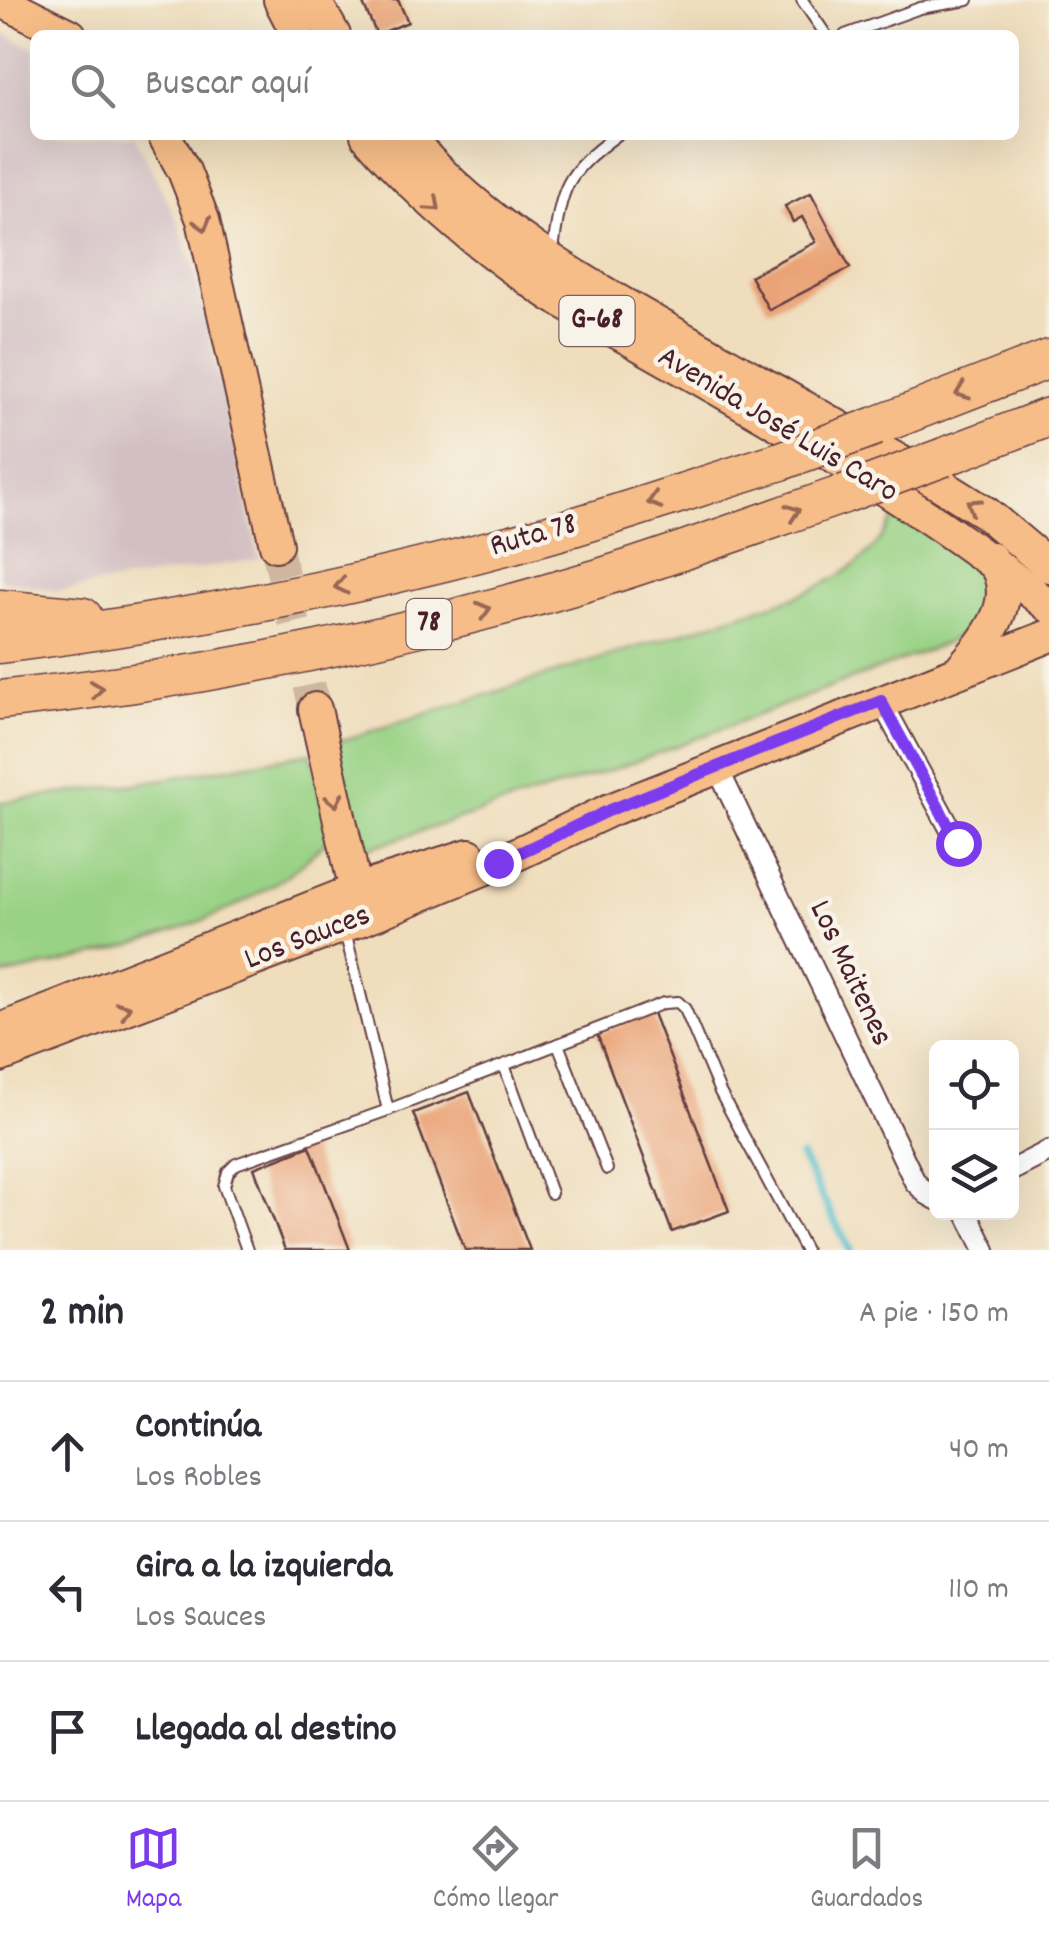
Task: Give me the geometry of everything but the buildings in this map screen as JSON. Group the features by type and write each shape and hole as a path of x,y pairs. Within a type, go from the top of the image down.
{"highway":[{"name":"Ruta 78","path":"0,644 180,619 550,534 780,460 1049,358"},
{"name":"Ruta 78","path":"0,700 165,680 415,628 592,580 844,494 1049,417"},
{"path":"0,609 124,619 180,619"}],"main road":[{"path":"0,0 60,30"},
{"path":"280,0 295,30"},
{"path":"314,0 331,30"},
{"path":"167,140 203,220 276,545"},
{"name":"Avenida José Luis Caro","path":"371,140 437,209 510,268 854,470 991,559 1049,606"},
{"name":"Avenida José Luis Caro","path":"411,140 492,221 551,262 938,482 986,513 1049,566"},
{"path":"960,670 990,634 1001,606 1002,579 991,559"},
{"name":"Los Sauces","path":"0,1030 368,901 1049,636"},
{"path":"314,709 368,901"},
{"name":"Los Sauces","path":"0,1056 344,926 368,901"}],"street":[{"path":"881,701 958,843"},
{"name":"Los Maitenes","path":"717,767 915,1182 929,1196"},
{"path":"1019,1166 1049,1151"},
{"path":"970,1220 985,1250"}],"lane":[{"path":"802,0 823,30"},
{"path":"859,30 920,8 968,0"},
{"path":"551,262 561,195 584,160 610,140"},
{"path":"344,926 388,1110"},
{"path":"247,1250 224,1186 228,1172 236,1164 664,1003 678,1002 686,1009 720,1092 804,1250"},
{"path":"558,1044 607,1169"},
{"path":"504,1065 551,1193"}],"shaded area":[{"path":"0,31 30,46 30,140 137,140 178,222 196,278 259,559 59,591 0,579"}],"green space":[{"path":"897,512 982,573 983,596 977,614 965,630 947,643 629,764 363,850 334,743 795,597 855,565 877,543"},
{"path":"311,753 331,835 300,865 263,891 178,930 86,957 0,976 0,802 135,784"}],"waterway":[{"path":"801,1157 850,1250"}],"tunnel":[{"path":"276,545 315,709"}],"route":[{"path":"498,863 610,810 881,701 958,843"}]}
